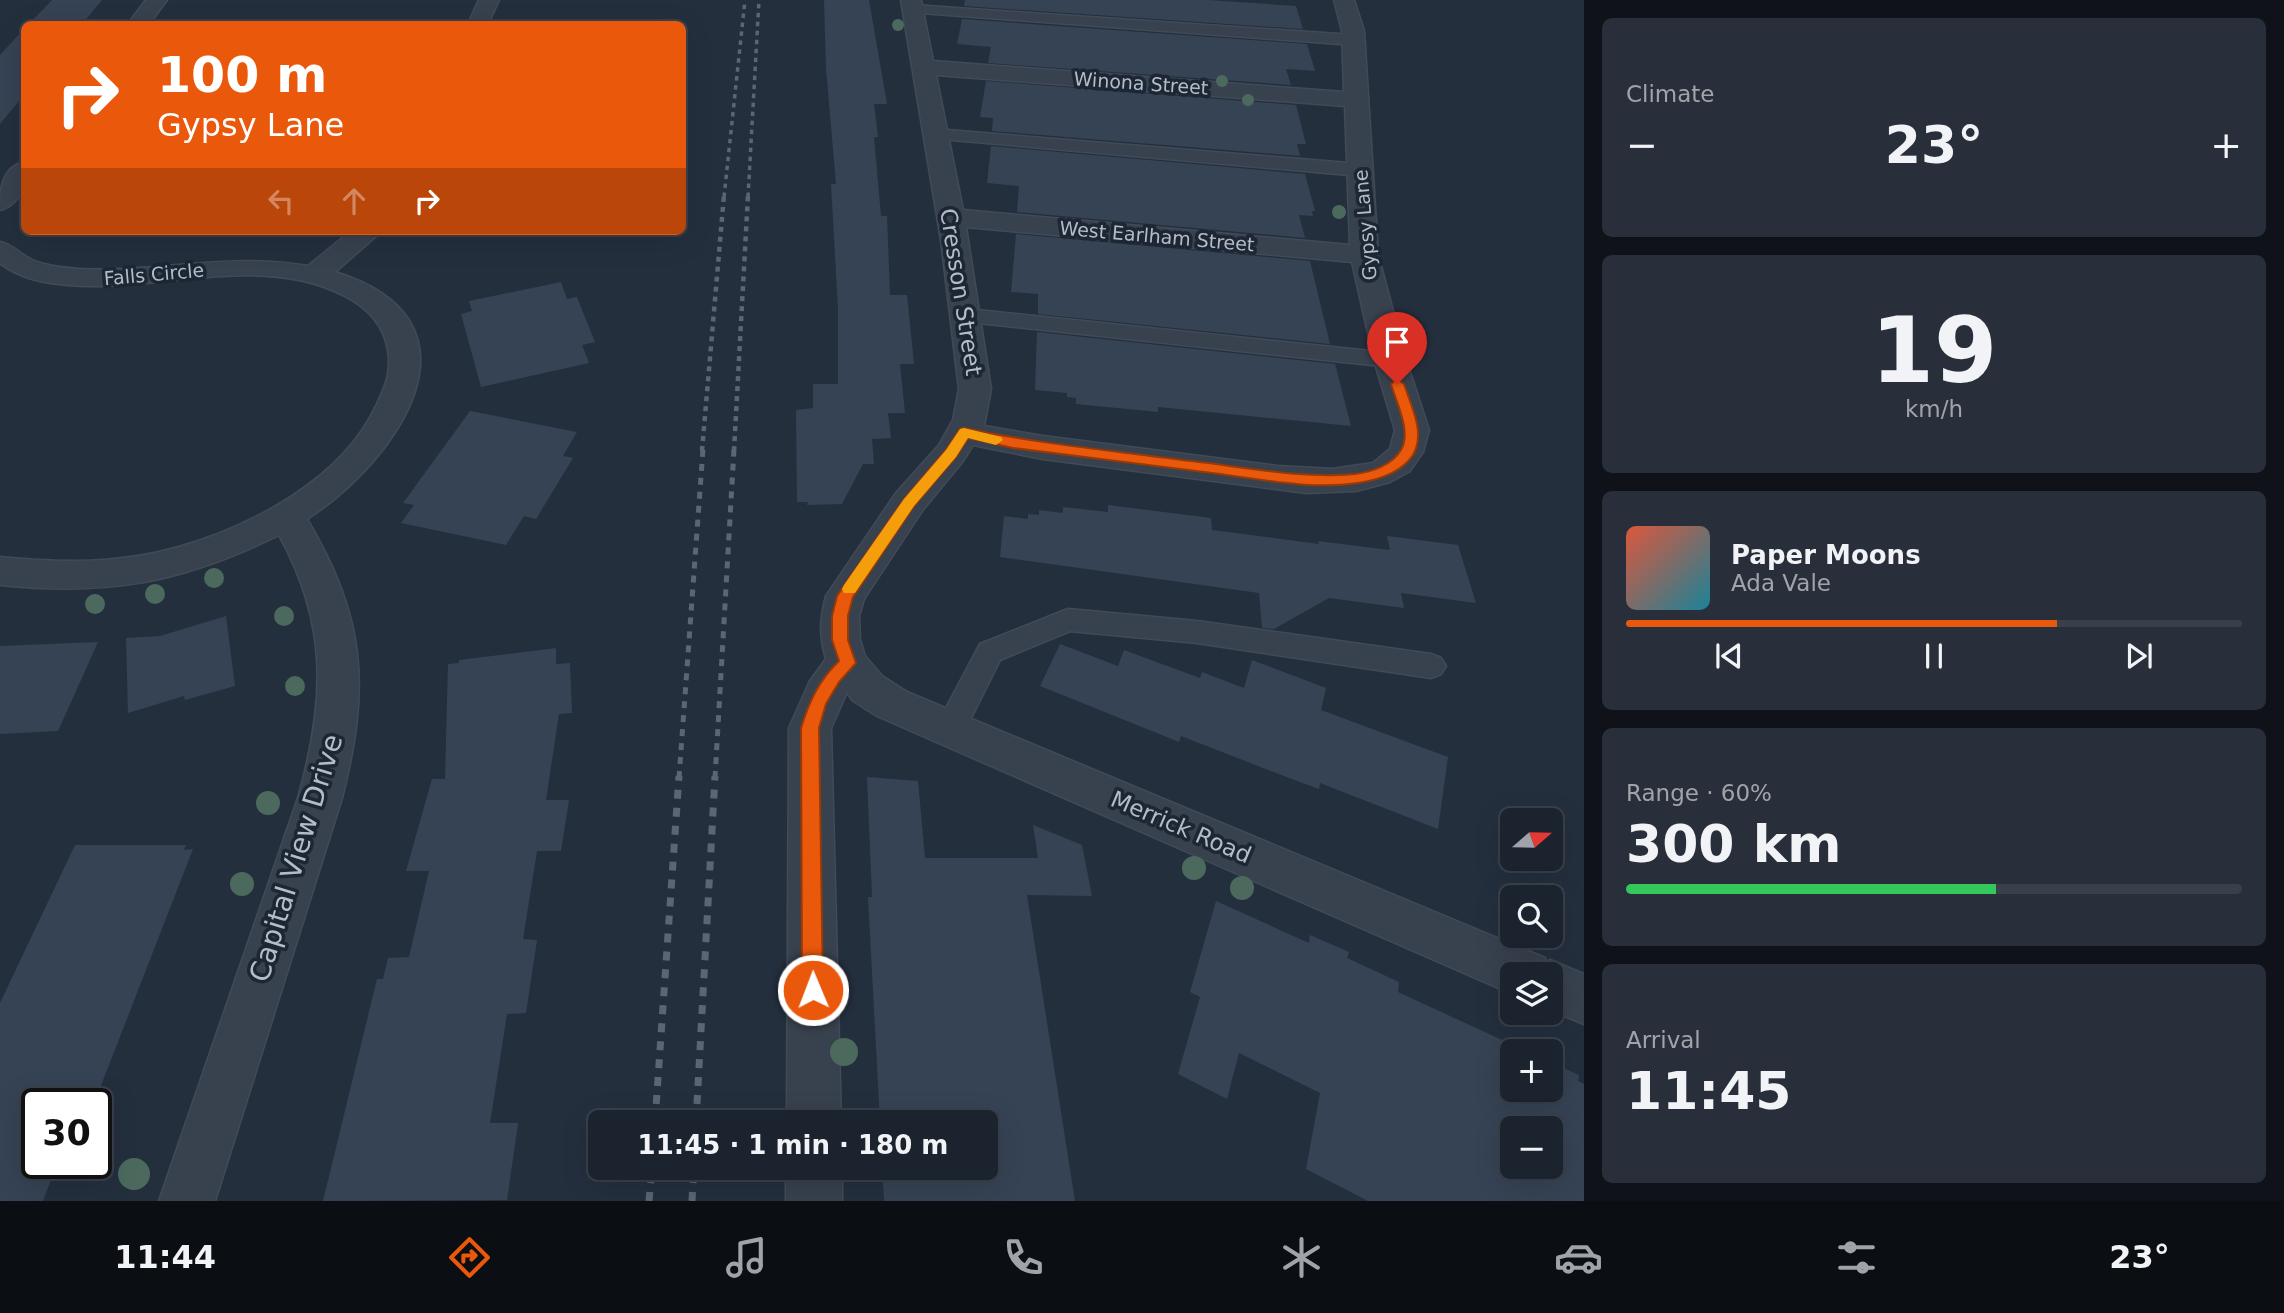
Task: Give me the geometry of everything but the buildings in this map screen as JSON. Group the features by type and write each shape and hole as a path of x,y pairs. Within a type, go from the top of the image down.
{"street":[{"path":"140,21 157,0"},
{"path":"479,21 489,0"},
{"name":"Gypsy Lane","path":"964,432 1024,445 1304,480 1357,478 1379,473 1395,465 1406,454 1412,430 1390,360 1364,255 1352,22 1344,0"},
{"name":"Cresson Street","path":"848,663 840,640 840,616 845,596 909,502 951,453 970,420 975,389 967,316 912,5"},
{"name":"Winona Street","path":"925,67 1357,100"},
{"path":"0,202 21,174"},
{"name":"West Earlham Street","path":"950,217 1364,255"},
{"path":"314,275 363,235"},
{"name":"Falls Circle","path":"0,250 19,264 33,270 70,278 114,278 237,268 314,275"},
{"path":"0,571 90,576 135,571 190,557 286,515 331,485 363,456 383,429 397,403 403,380 401,338 394,320 377,303 348,287 314,275"},
{"name":"Capital View Drive","path":"187,1201 320,798 337,733 341,693 340,653 333,619 326,590 311,557 286,515"},
{"path":"814,1110 810,728 818,702 833,677 848,663"},
{"name":"Merrick Road","path":"848,663 867,688 892,704 1500,963"},
{"path":"1563,990 1584,999"},
{"path":"814,1180 814,1201"}],"lane":[{"path":"912,5 1353,40"},
{"path":"935,134 1360,170"},
{"path":"967,316 1390,360"},
{"path":"950,729 990,652 1068,620 1197,632 1431,666"}],"railway":[{"path":"724,197 745,0"},
{"path":"748,197 759,0"},
{"path":"702,451 724,195"},
{"path":"734,451 748,195"},
{"path":"679,778 703,449"},
{"path":"715,778 734,449"},
{"path":"656,1110 679,776"},
{"path":"697,1110 715,776"},
{"path":"649,1201 651,1180"},
{"path":"692,1201 693,1180"}],"slow traffic":[{"path":"850,589 909,502 951,453 964,432 996,440"}],"route":[{"path":"813,990 810,728 818,702 833,677 848,663 840,640 840,616 845,596 909,502 951,453 964,432 1013,443 1304,480 1357,478 1379,473 1395,465 1406,454 1412,430 1397,384"}]}
